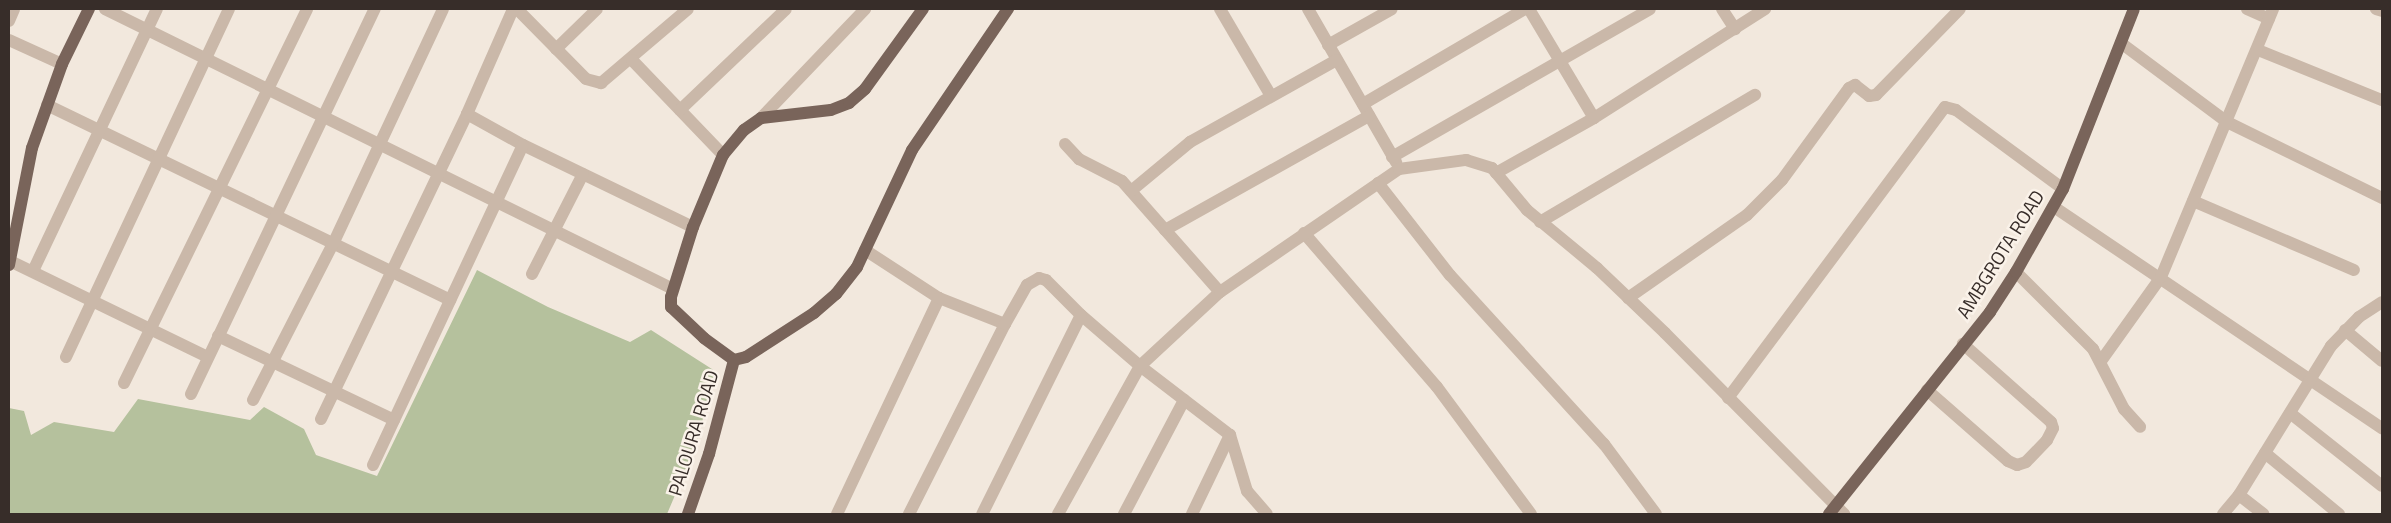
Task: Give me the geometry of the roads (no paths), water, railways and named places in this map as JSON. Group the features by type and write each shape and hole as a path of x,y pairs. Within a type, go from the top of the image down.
{"main road":[{"path":"9,263 32,148 62,64 89,9"},
{"path":"761,118 831,110 849,103 865,89 923,9"},
{"path":"734,360 746,357 814,313 836,294 857,267 912,150 1008,9"},
{"name":"AMBGROTA ROAD","path":"1836,511 1927,390 1990,312 2016,272 2063,189 2134,9"},
{"name":"PALOURA ROAD","path":"688,514 709,454 734,360 704,338 671,307 673,289 693,226 723,155 744,130 761,118"}],"street":[{"path":"9,21 14,9"},
{"path":"105,9 673,289"},
{"path":"33,270 157,9"},
{"path":"66,358 92,299 230,9"},
{"path":"124,384 217,188 307,9"},
{"path":"191,394 375,9"},
{"path":"253,400 333,244 443,9"},
{"path":"321,419 390,271 467,114 513,9"},
{"path":"517,9 593,83 601,84 632,60 688,9"},
{"path":"556,48 597,9"},
{"path":"680,110 786,9"},
{"path":"761,118 865,9"},
{"path":"1220,9 1272,96"},
{"path":"1308,9 1399,169"},
{"path":"1328,45 1392,9"},
{"path":"1363,104 1525,9"},
{"path":"1529,9 1594,118"},
{"path":"1392,157 1650,9"},
{"path":"1722,9 1735,29"},
{"path":"1496,173 1594,118 1765,9"},
{"path":"1628,298 1747,215 1782,180 1849,88 1855,85 1869,96 1876,94 1960,9"},
{"path":"2101,361 2161,277 2258,50 2271,14 2247,9"},
{"path":"2376,9 2382,11"},
{"path":"9,40 62,64"},
{"path":"2120,43 2227,122 2382,198"},
{"path":"2258,50 2382,100"},
{"path":"632,60 723,155"},
{"path":"1131,191 1190,142 1337,60"},
{"path":"1540,222 1755,95"},
{"path":"47,105 450,300"},
{"path":"1728,398 1945,107 1956,110 2063,189"},
{"path":"467,114 523,145 693,226"},
{"path":"1166,230 1370,116"},
{"path":"1065,144 1078,159 1113,174 1131,191 1220,292"},
{"path":"373,464 523,145"},
{"path":"1058,514 1140,366 1220,292 1399,169 1466,160 1483,163 1496,173 1540,222 1628,298 1728,398 1836,511"},
{"path":"532,274 583,174"},
{"path":"1378,183 1450,274 1604,444 1656,514"},
{"path":"2194,201 2354,270"},
{"path":"2054,207 2310,377 2382,428"},
{"path":"1304,234 1437,387 1531,514"},
{"path":"865,250 939,298 1005,324"},
{"path":"9,263 33,270 208,357"},
{"path":"2016,272 2084,339 2101,361 2124,409 2140,427"},
{"path":"909,514 1005,324 1027,285 1040,278 1046,280 1081,315 1140,366 1230,435 1247,490 1266,514"},
{"path":"837,514 939,298"},
{"path":"2223,514 2239,495 2310,377 2345,330 2382,302"},
{"path":"982,514 1081,315"},
{"path":"2345,330 2382,361"},
{"path":"218,336 332,393 394,420"},
{"path":"1927,390 2016,465 2026,462 2047,440 2053,428 2051,422 1963,344"},
{"path":"1124,514 1184,400"},
{"path":"2290,413 2382,486"},
{"path":"1192,514 1230,435"},
{"path":"2265,453 2335,513"},
{"path":"2239,495 2264,514"}]}
